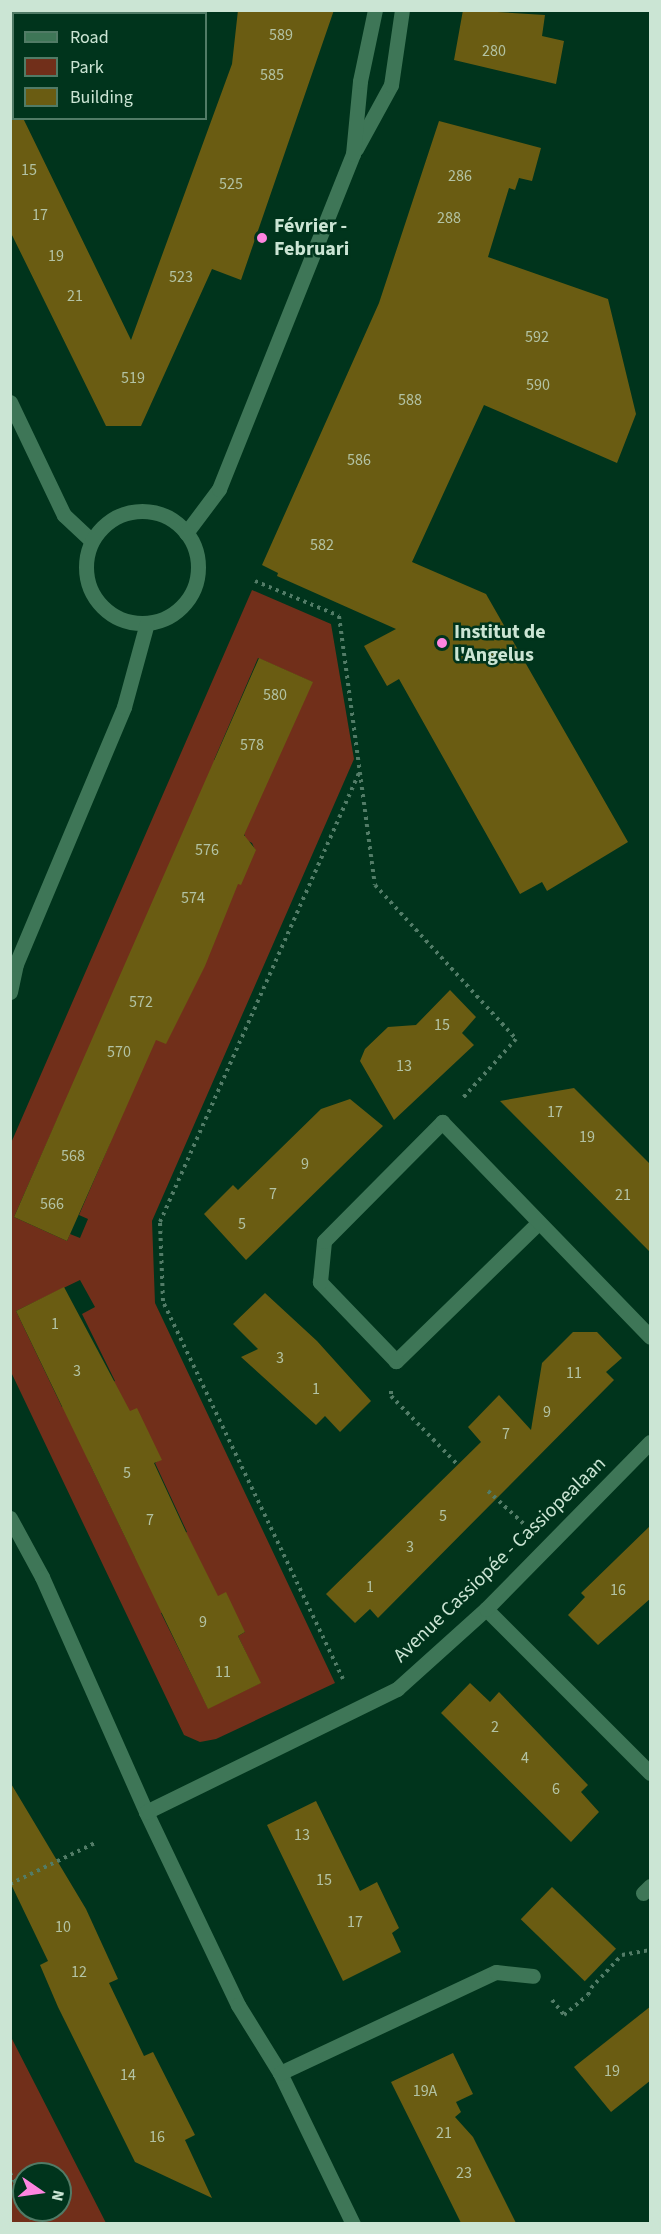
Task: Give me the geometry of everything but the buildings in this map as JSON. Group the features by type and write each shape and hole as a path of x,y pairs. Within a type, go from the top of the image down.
{"street":[{"path":"353,154 360,81 375,10"},
{"path":"186,533 219,489 353,154 391,85 402,10"},
{"path":"10,402 64,515 92,541"},
{"path":"129,512 161,514 186,533 195,548 198,565 189,597 178,610 147,623 114,616 95,598 86,574 92,541 101,528 129,512"},
{"path":"10,992 13,968 124,707 147,623"},
{"path":"537,1224 396,1361 320,1282 324,1241 442,1122 537,1224 651,1337"},
{"name":"Avenue Cassiopée - Cassiopealaan","path":"146,1812 397,1689 486,1609 651,1442"},
{"path":"10,1518 42,1577 146,1812 238,2005 280,2073 353,2223"},
{"path":"486,1609 651,1773"},
{"path":"280,2073 495,1972 533,1976"}],"path":[{"path":"255,581 339,616 375,885 516,1039 442,1122"},
{"path":"343,1679 163,1301 160,1222 360,770"},
{"path":"396,1361 390,1396 457,1464"},
{"path":"488,1491 546,1546"},
{"path":"10,1884 95,1842"},
{"path":"533,1976 564,2015 588,1995 591,1988 622,1956 651,1950"}],"green space":[{"path":"252,590 331,624 354,759 152,1221 155,1303 335,1683 216,1739 200,1742 184,1735 11,1372 11,1143","holes":["258,658 312,682 229,767 214,760","192,812 245,835 244,839 252,843 255,850 232,888","57,1120 110,1143 79,1215 88,1219 80,1238 70,1234 67,1241 14,1217","80,1280 95,1307 82,1314 115,1381 62,1407 16,1311","161,1459 155,1463 187,1532 135,1557 89,1462","218,1596 245,1632 238,1636 260,1683 208,1708 161,1613"]},
{"path":"10,2037 11,2037 106,2223 11,2223"}],"place":[{"name":"Février - Februari","path":"262,238"},
{"name":"Institut de l'Angelus","path":"442,643"}]}
